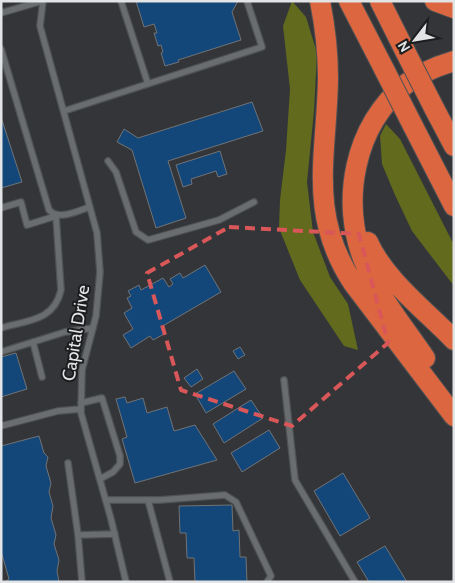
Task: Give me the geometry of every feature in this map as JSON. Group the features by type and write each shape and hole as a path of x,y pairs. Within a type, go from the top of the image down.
{"highway":[{"path":"320,1 328,76 323,202 332,245 352,283 454,416"},
{"path":"349,1 454,206"},
{"path":"380,1 454,146"},
{"path":"435,1 454,8"},
{"path":"454,61 422,74 399,90 376,119 363,145 353,192 353,217 360,251 368,270 378,288 454,398"},
{"path":"363,145 358,166 356,192 359,215 368,241 390,277 454,340"}],"lane":[{"path":"1,14 43,1"},
{"name":"Capital Drive","path":"43,1 40,26 97,233 100,272 96,316 82,370 81,406 126,582"},
{"path":"121,1 148,84"},
{"path":"64,111 262,47 247,1"},
{"path":"1,49 49,210 56,216 61,290 59,299 53,309 45,316 1,328"},
{"path":"108,161 116,172 136,232 148,240 219,220 254,202"},
{"path":"1,208 21,202 27,225 90,207"},
{"path":"1,352 65,332 93,328"},
{"path":"33,342 42,378"},
{"path":"284,380 295,480 356,582"},
{"path":"1,426 58,410 81,406 102,398 120,456 120,464 113,472 100,478"},
{"path":"68,462 82,582"},
{"path":"106,500 148,500 225,495 236,502 271,576 267,582"},
{"path":"148,500 170,582"},
{"path":"78,535 115,534"}],"highlighted area":[{"path":"229,227 359,234 388,343 292,426 181,390 147,273"}],"green space":[{"path":"292,1 306,17 317,53 307,182 313,232 330,277 348,304 358,350 344,346 300,280 279,228 290,89 283,26"},
{"path":"386,124 400,139 454,245 454,286 412,231 395,195 382,164 380,136"}],"building":[{"path":"136,1 238,1 232,12 241,40 165,66 161,45 158,46 154,33 157,33 154,24 144,27"},
{"path":"252,102 263,131 168,161 186,218 156,228 132,150 117,142 124,129 138,138"},
{"path":"1,117 22,182 1,188"},
{"path":"220,151 227,174 218,177 216,171 191,179 192,184 183,187 176,165"},
{"path":"205,265 221,292 161,327 164,334 153,340 150,336 131,348 123,335 133,329 124,313 132,308 127,298 131,296 128,291 139,285 141,290 163,278 169,287 173,284 170,279 180,273 183,278"},
{"path":"240,347 245,355 238,359 233,351"},
{"path":"16,353 27,389 1,397 1,357"},
{"path":"197,369 203,379 191,387 184,378"},
{"path":"234,371 246,389 206,413 195,394"},
{"path":"125,397 127,403 143,398 147,413 167,407 174,431 195,425 217,460 135,483 122,439 127,437 116,399"},
{"path":"251,400 263,418 224,443 213,424"},
{"path":"269,430 280,448 242,472 231,453"},
{"path":"39,436 44,453 48,457 46,466 51,483 49,492 53,506 51,518 56,535 54,544 59,560 57,571 59,582 5,582 9,579 1,551 1,446"},
{"path":"343,473 370,518 340,536 314,491"},
{"path":"232,505 233,531 239,530 240,557 246,557 247,582 195,582 194,558 187,558 186,533 180,533 179,506"},
{"path":"385,546 407,582 369,582 357,562"}]}
